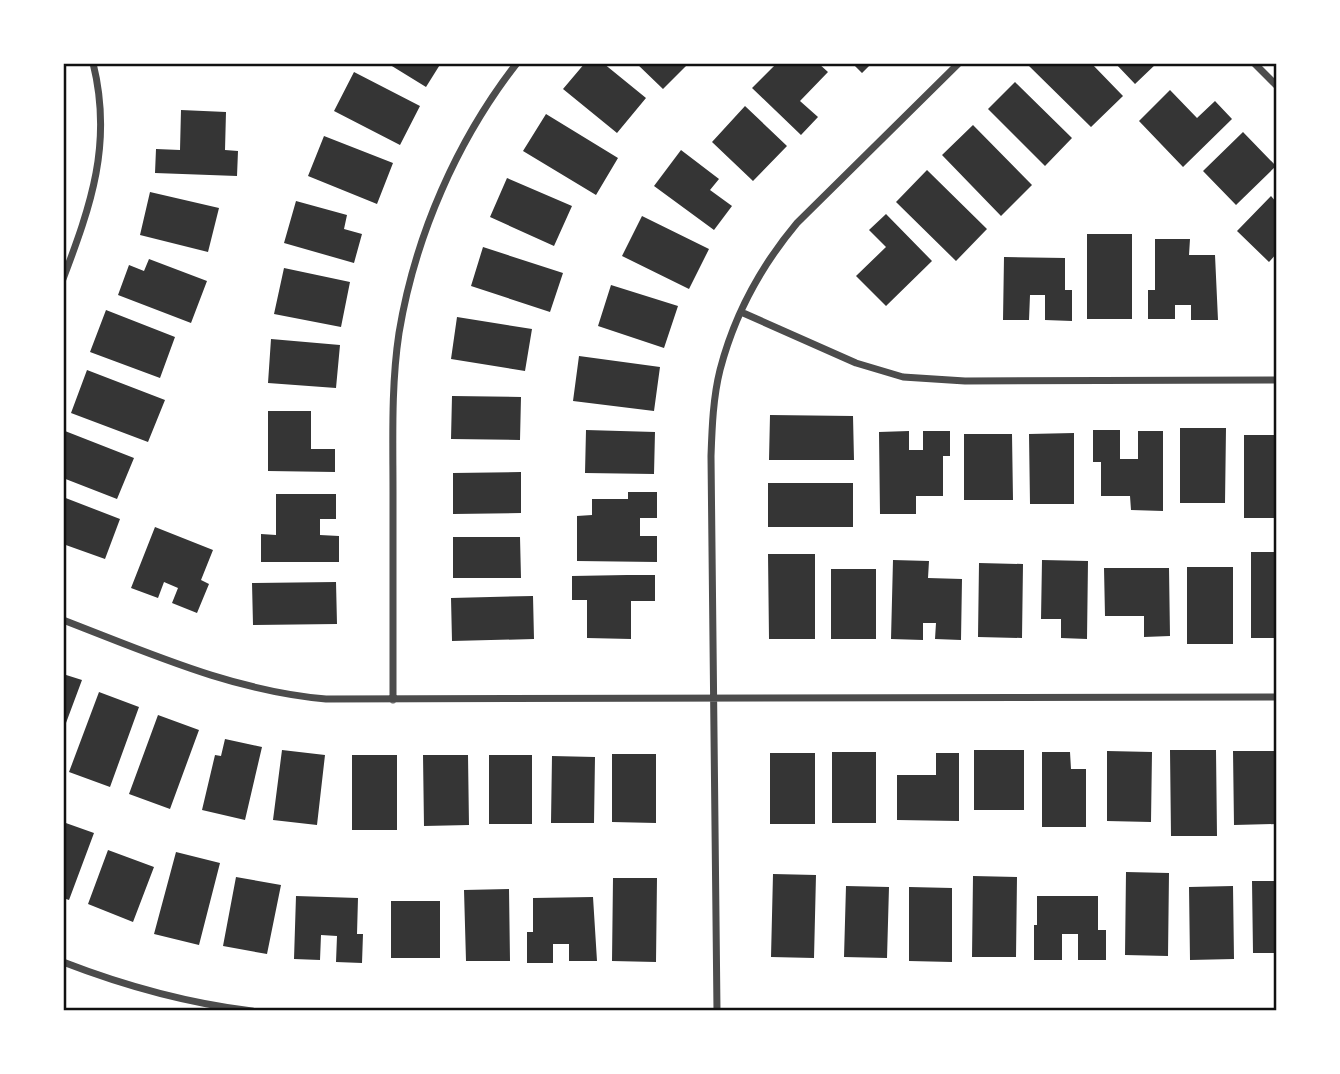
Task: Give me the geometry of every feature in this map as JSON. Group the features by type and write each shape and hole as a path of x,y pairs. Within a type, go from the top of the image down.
{"street":[{"path":"63,279 89,209 99,159 101,111 93,63"},
{"path":"393,699 393,411 399,334 415,263 442,192 472,130 517,63"},
{"path":"718,1011 712,430 719,372 741,312 763,268 797,223 959,63"},
{"path":"1254,63 1277,86"},
{"path":"741,312 856,363 903,377 965,381 1277,380"},
{"path":"63,620 206,674 286,695 326,699 1277,697"},
{"path":"63,962 153,992 217,1007 252,1011"}],"building":[{"path":"387,63 441,63 426,87"},
{"path":"585,63 603,63 646,98 617,133 563,89"},
{"path":"636,63 689,63 663,89"},
{"path":"777,63 818,63 828,72 800,101 818,117 801,135 752,88"},
{"path":"852,63 872,63 862,73"},
{"path":"1032,63 1091,63 1123,96 1091,127 1029,66"},
{"path":"1115,63 1157,63 1135,84"},
{"path":"354,72 420,106 400,145 334,111"},
{"path":"1015,82 1072,138 1045,166 988,109"},
{"path":"1170,90 1197,118 1215,101 1232,119 1183,167 1139,121"},
{"path":"745,106 787,146 753,181 712,142"},
{"path":"181,110 226,112 225,150 238,151 237,176 155,173 156,149 180,150"},
{"path":"546,114 618,158 596,195 523,151"},
{"path":"973,125 1032,185 1001,216 942,155"},
{"path":"1243,132 1276,166 1236,205 1203,171"},
{"path":"324,136 393,163 377,204 308,176"},
{"path":"681,150 719,179 710,190 732,206 714,230 654,186"},
{"path":"927,170 987,229 956,261 896,202"},
{"path":"507,178 572,206 554,246 490,217"},
{"path":"150,192 219,208 208,252 140,235"},
{"path":"1271,196 1277,203 1277,253 1269,262 1237,231"},
{"path":"296,201 347,215 344,229 362,234 354,263 284,243"},
{"path":"886,214 932,261 886,306 856,276 886,247 869,230"},
{"path":"642,216 709,249 689,289 622,256"},
{"path":"1087,234 1132,234 1132,319 1087,319"},
{"path":"1155,239 1190,239 1189,255 1215,255 1218,320 1191,320 1191,305 1175,305 1175,319 1148,319 1148,290 1155,290"},
{"path":"483,247 563,273 550,312 471,286"},
{"path":"1004,257 1065,258 1065,290 1072,290 1072,321 1045,320 1045,295 1030,295 1029,320 1003,320"},
{"path":"149,259 207,281 191,323 118,295 129,265 144,271"},
{"path":"284,268 350,282 341,327 274,314"},
{"path":"611,285 678,306 664,348 598,326"},
{"path":"106,310 175,337 160,378 90,352"},
{"path":"457,317 532,329 525,371 451,359"},
{"path":"271,339 340,345 336,388 268,383"},
{"path":"579,356 660,367 654,411 573,401"},
{"path":"87,370 165,400 148,442 71,413"},
{"path":"452,396 521,397 520,440 451,439"},
{"path":"268,411 311,411 311,449 335,449 335,472 268,471"},
{"path":"770,415 853,416 854,460 769,460"},
{"path":"1180,428 1226,428 1225,503 1180,503"},
{"path":"586,430 655,432 654,474 585,473"},
{"path":"1093,430 1120,430 1120,459 1138,459 1138,431 1163,431 1163,511 1131,510 1130,496 1101,496 1101,462 1093,462"},
{"path":"65,431 134,458 117,499 63,478"},
{"path":"909,431 909,450 923,450 923,431 950,431 950,456 943,456 943,496 916,496 916,514 880,514 879,432"},
{"path":"1074,433 1074,504 1030,504 1029,434"},
{"path":"964,434 1012,434 1013,500 964,500"},
{"path":"1244,435 1277,435 1277,518 1244,518"},
{"path":"521,472 521,513 453,514 453,473"},
{"path":"768,483 853,483 853,527 768,527"},
{"path":"628,492 657,492 657,518 640,518 640,536 657,536 657,562 577,561 577,516 592,515 592,499 628,499"},
{"path":"276,494 336,494 336,519 320,519 320,535 339,536 339,562 261,562 261,534 276,535"},
{"path":"63,497 120,519 105,559 63,544"},
{"path":"155,527 213,550 201,580 209,584 197,613 172,603 178,588 164,582 158,598 131,588"},
{"path":"453,537 520,537 521,578 453,578"},
{"path":"1251,552 1277,552 1277,638 1251,638"},
{"path":"768,554 815,554 815,639 769,639"},
{"path":"893,560 929,561 928,578 962,579 961,640 935,639 936,623 923,623 923,640 891,639"},
{"path":"1042,560 1088,561 1087,639 1061,638 1061,619 1041,619"},
{"path":"979,563 1023,564 1022,638 978,637"},
{"path":"1187,567 1233,567 1233,644 1187,644"},
{"path":"1104,568 1169,568 1170,636 1144,637 1144,616 1105,616"},
{"path":"831,569 876,569 876,639 831,639"},
{"path":"655,575 655,601 631,601 631,639 587,638 587,600 572,600 572,576"},
{"path":"336,582 337,624 253,625 252,583"},
{"path":"533,596 534,639 452,641 451,598"},
{"path":"63,674 82,680 63,731"},
{"path":"99,692 139,707 110,787 69,772"},
{"path":"158,715 199,730 170,809 129,794"},
{"path":"225,739 262,747 245,820 202,810 215,755 221,756"},
{"path":"282,750 325,755 317,825 273,820"},
{"path":"974,750 1024,750 1024,810 974,810"},
{"path":"1170,750 1216,750 1217,836 1171,836"},
{"path":"1107,751 1152,752 1151,822 1107,821"},
{"path":"1233,751 1277,751 1277,824 1234,825"},
{"path":"832,752 876,752 876,823 832,823"},
{"path":"1042,752 1070,752 1071,769 1086,769 1086,827 1042,827"},
{"path":"770,753 815,753 815,824 770,824"},
{"path":"936,753 959,753 959,821 897,820 897,775 936,775"},
{"path":"612,754 656,754 656,823 612,822"},
{"path":"352,755 397,755 397,830 352,830"},
{"path":"423,755 468,755 469,825 424,826"},
{"path":"489,755 532,755 532,824 489,824"},
{"path":"552,756 595,757 594,823 551,823"},
{"path":"63,822 94,833 69,900 63,898"},
{"path":"108,850 154,867 133,922 88,904"},
{"path":"176,852 220,863 199,945 154,934"},
{"path":"1126,872 1169,873 1168,956 1125,955"},
{"path":"773,874 816,875 814,958 771,957"},
{"path":"973,876 1017,877 1016,957 972,957"},
{"path":"236,877 281,885 267,954 223,946"},
{"path":"613,878 657,878 656,962 612,961"},
{"path":"1252,881 1277,881 1277,953 1253,953"},
{"path":"846,886 889,887 887,958 844,957"},
{"path":"1233,886 1234,959 1190,960 1189,887"},
{"path":"909,887 952,888 952,962 909,961"},
{"path":"509,889 510,961 466,961 464,890"},
{"path":"296,896 358,898 357,934 363,934 362,963 336,962 337,936 321,935 320,960 294,959"},
{"path":"1037,896 1098,896 1098,930 1106,930 1106,960 1078,960 1078,934 1062,934 1062,960 1034,960"},
{"path":"593,897 597,961 569,961 569,944 553,944 553,963 527,963 527,932 533,932 533,898"},
{"path":"391,901 440,901 440,958 391,958"}]}
